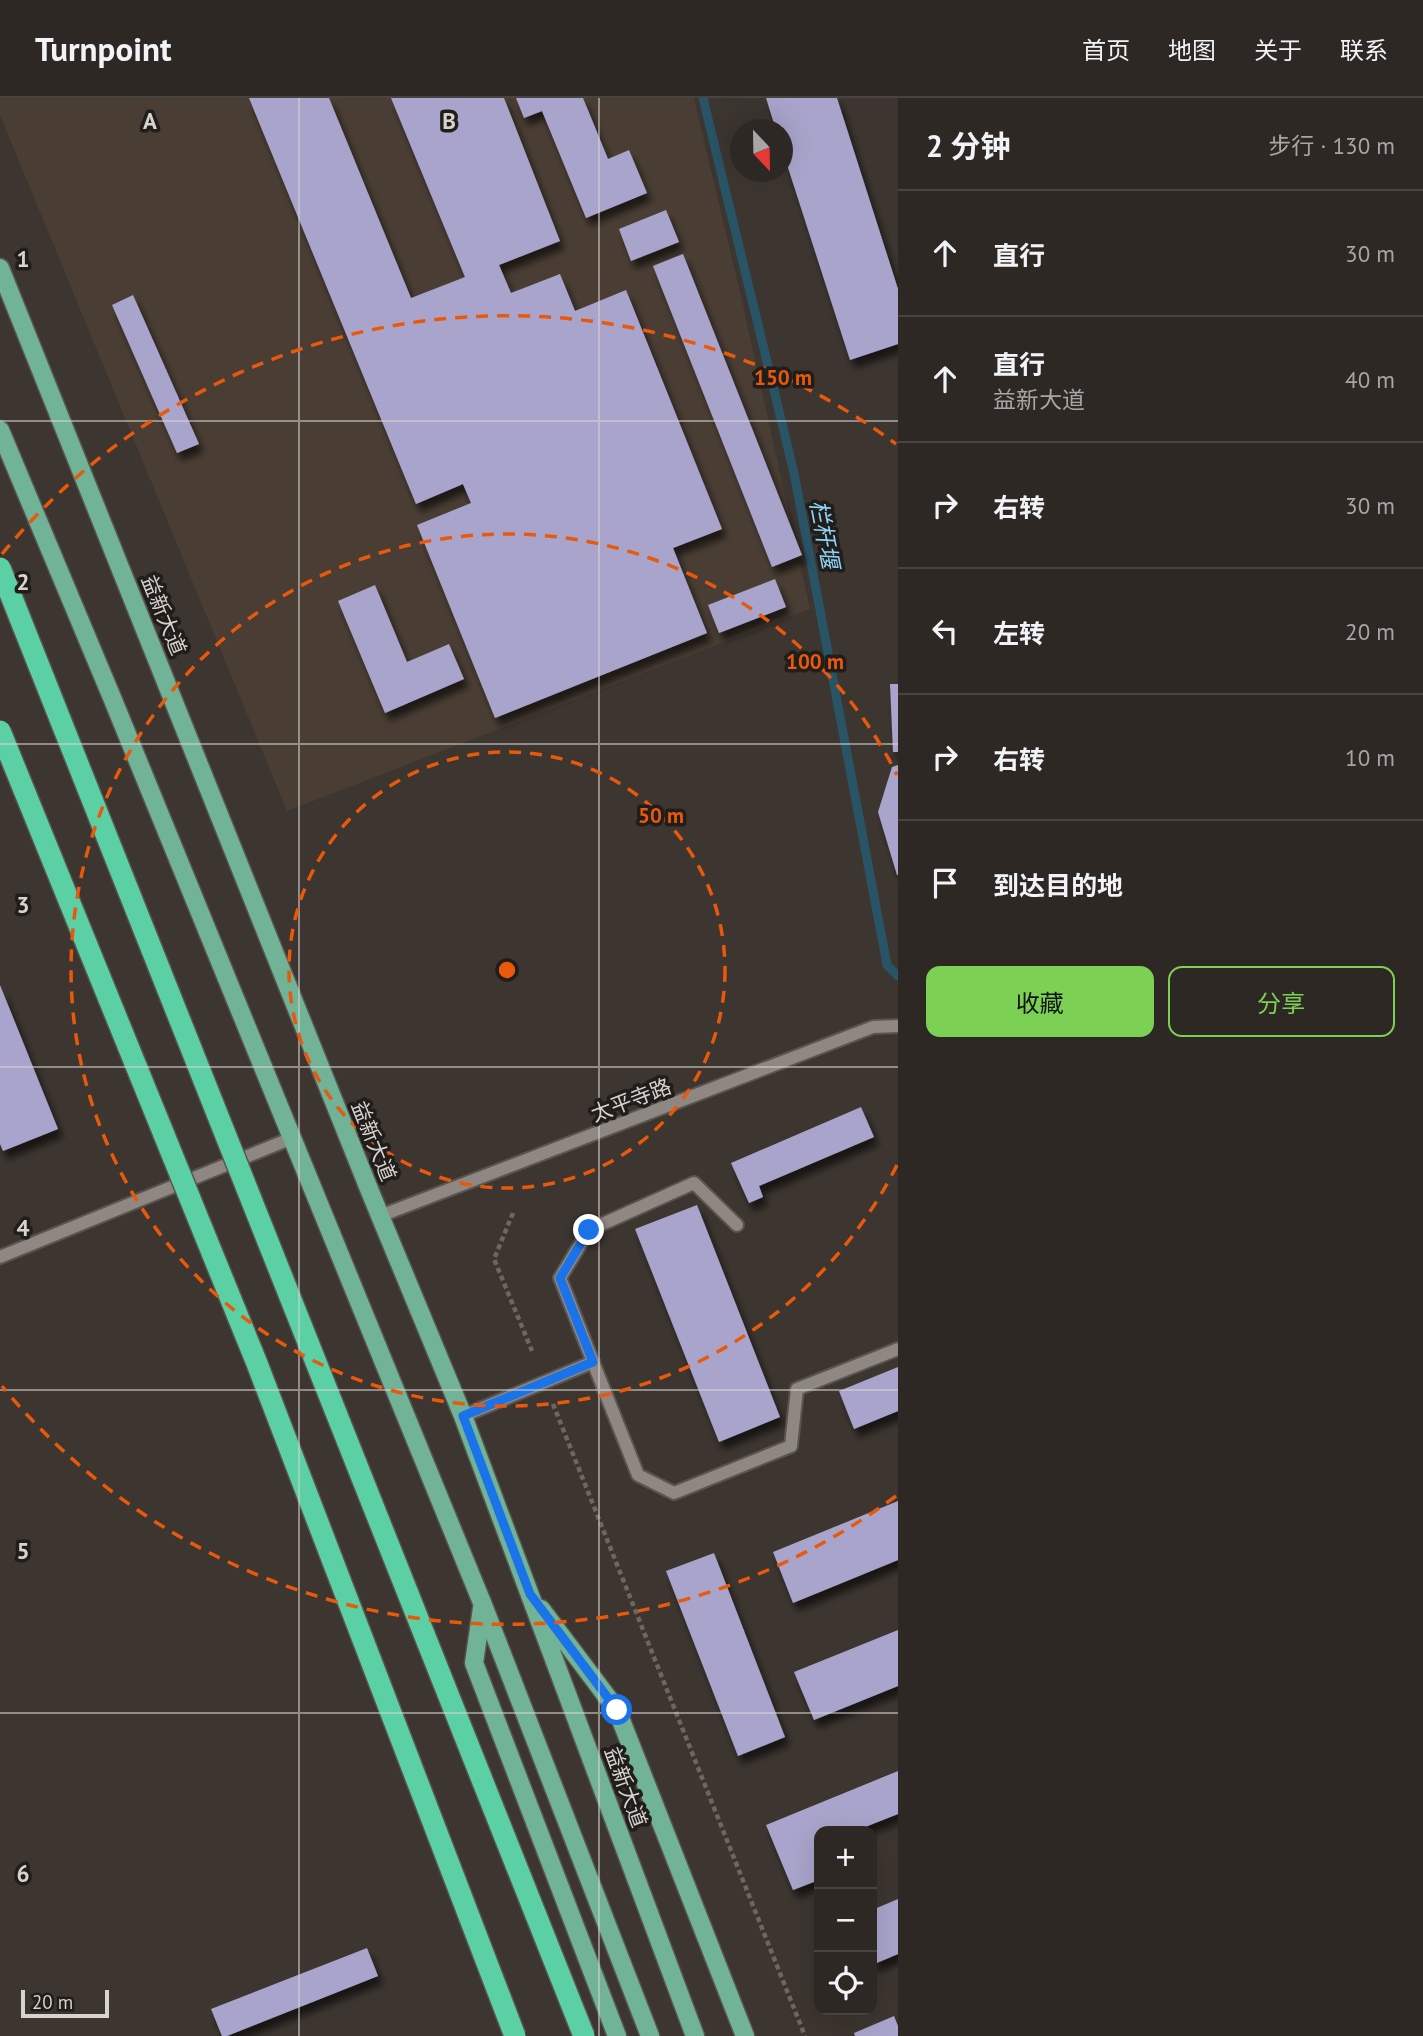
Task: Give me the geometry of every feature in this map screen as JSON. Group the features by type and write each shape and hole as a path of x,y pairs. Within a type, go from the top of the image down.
{"highway":[{"path":"0,568 584,2036"},
{"path":"0,731 256,1361 515,2036"}],"main road":[{"name":"益新大道","path":"0,268 380,1216 463,1416 695,2036"},
{"path":"0,430 108,687 483,1605 650,2036"},
{"path":"530,1594 617,1710 745,2036"},
{"path":"483,1605 474,1664 617,2036"}],"street":[{"name":"太平寺路","path":"380,1216 873,1027 898,1026"},
{"path":"0,1257 292,1138"},
{"path":"737,1225 694,1183 589,1230 560,1278 638,1475 674,1493 791,1446 797,1389 898,1349"},
{"path":"463,1416 593,1362"}],"path":[{"path":"513,1213 494,1259 532,1351"},
{"path":"552,1404 805,2036"}],"shaded area":[{"path":"0,98 694,98 810,609 287,811 0,115"}],"building":[{"path":"249,98 329,98 411,298 465,277 391,98 504,98 560,241 499,265 511,293 560,274 575,311 626,290 722,529 673,548 707,633 495,718 417,525 471,503 463,484 416,504"},
{"path":"516,98 583,98 608,159 629,150 647,193 586,218 542,111 524,118"},
{"path":"766,98 837,98 898,289 898,344 850,360 793,182 793,119 773,119"},
{"path":"666,210 679,242 631,261 619,229"},
{"path":"683,254 802,555 772,567 653,266"},
{"path":"133,295 199,444 177,453 112,305"},
{"path":"775,579 786,607 719,633 708,605"},
{"path":"375,585 407,662 449,644 464,679 385,713 338,601"},
{"path":"890,684 898,684 898,752 893,752"},
{"path":"898,765 897,875 878,812 892,767"},
{"path":"0,985 58,1129 3,1151 0,1144"},
{"path":"861,1107 874,1137 759,1186 763,1197 749,1203 731,1163"},
{"path":"697,1205 780,1417 719,1442 635,1229"},
{"path":"898,1367 898,1411 854,1429 839,1391"},
{"path":"898,1501 898,1560 793,1603 773,1552"},
{"path":"714,1553 785,1737 738,1756 666,1571"},
{"path":"898,1630 898,1686 814,1720 794,1672"},
{"path":"898,1771 898,1814 868,1826 814,1826 814,1882 793,1890 766,1825"},
{"path":"898,1899 898,1954 877,1963 877,1952 877,1908"},
{"path":"367,1948 378,1976 222,2036 211,2009"},
{"path":"894,2016 898,2036 855,2036 854,2033"}],"waterway":[{"name":"栏杆堰","path":"703,98 794,473 887,965 898,976"}],"route":[{"path":"589,1230 560,1278 593,1362 463,1416 530,1594 617,1710"}]}
